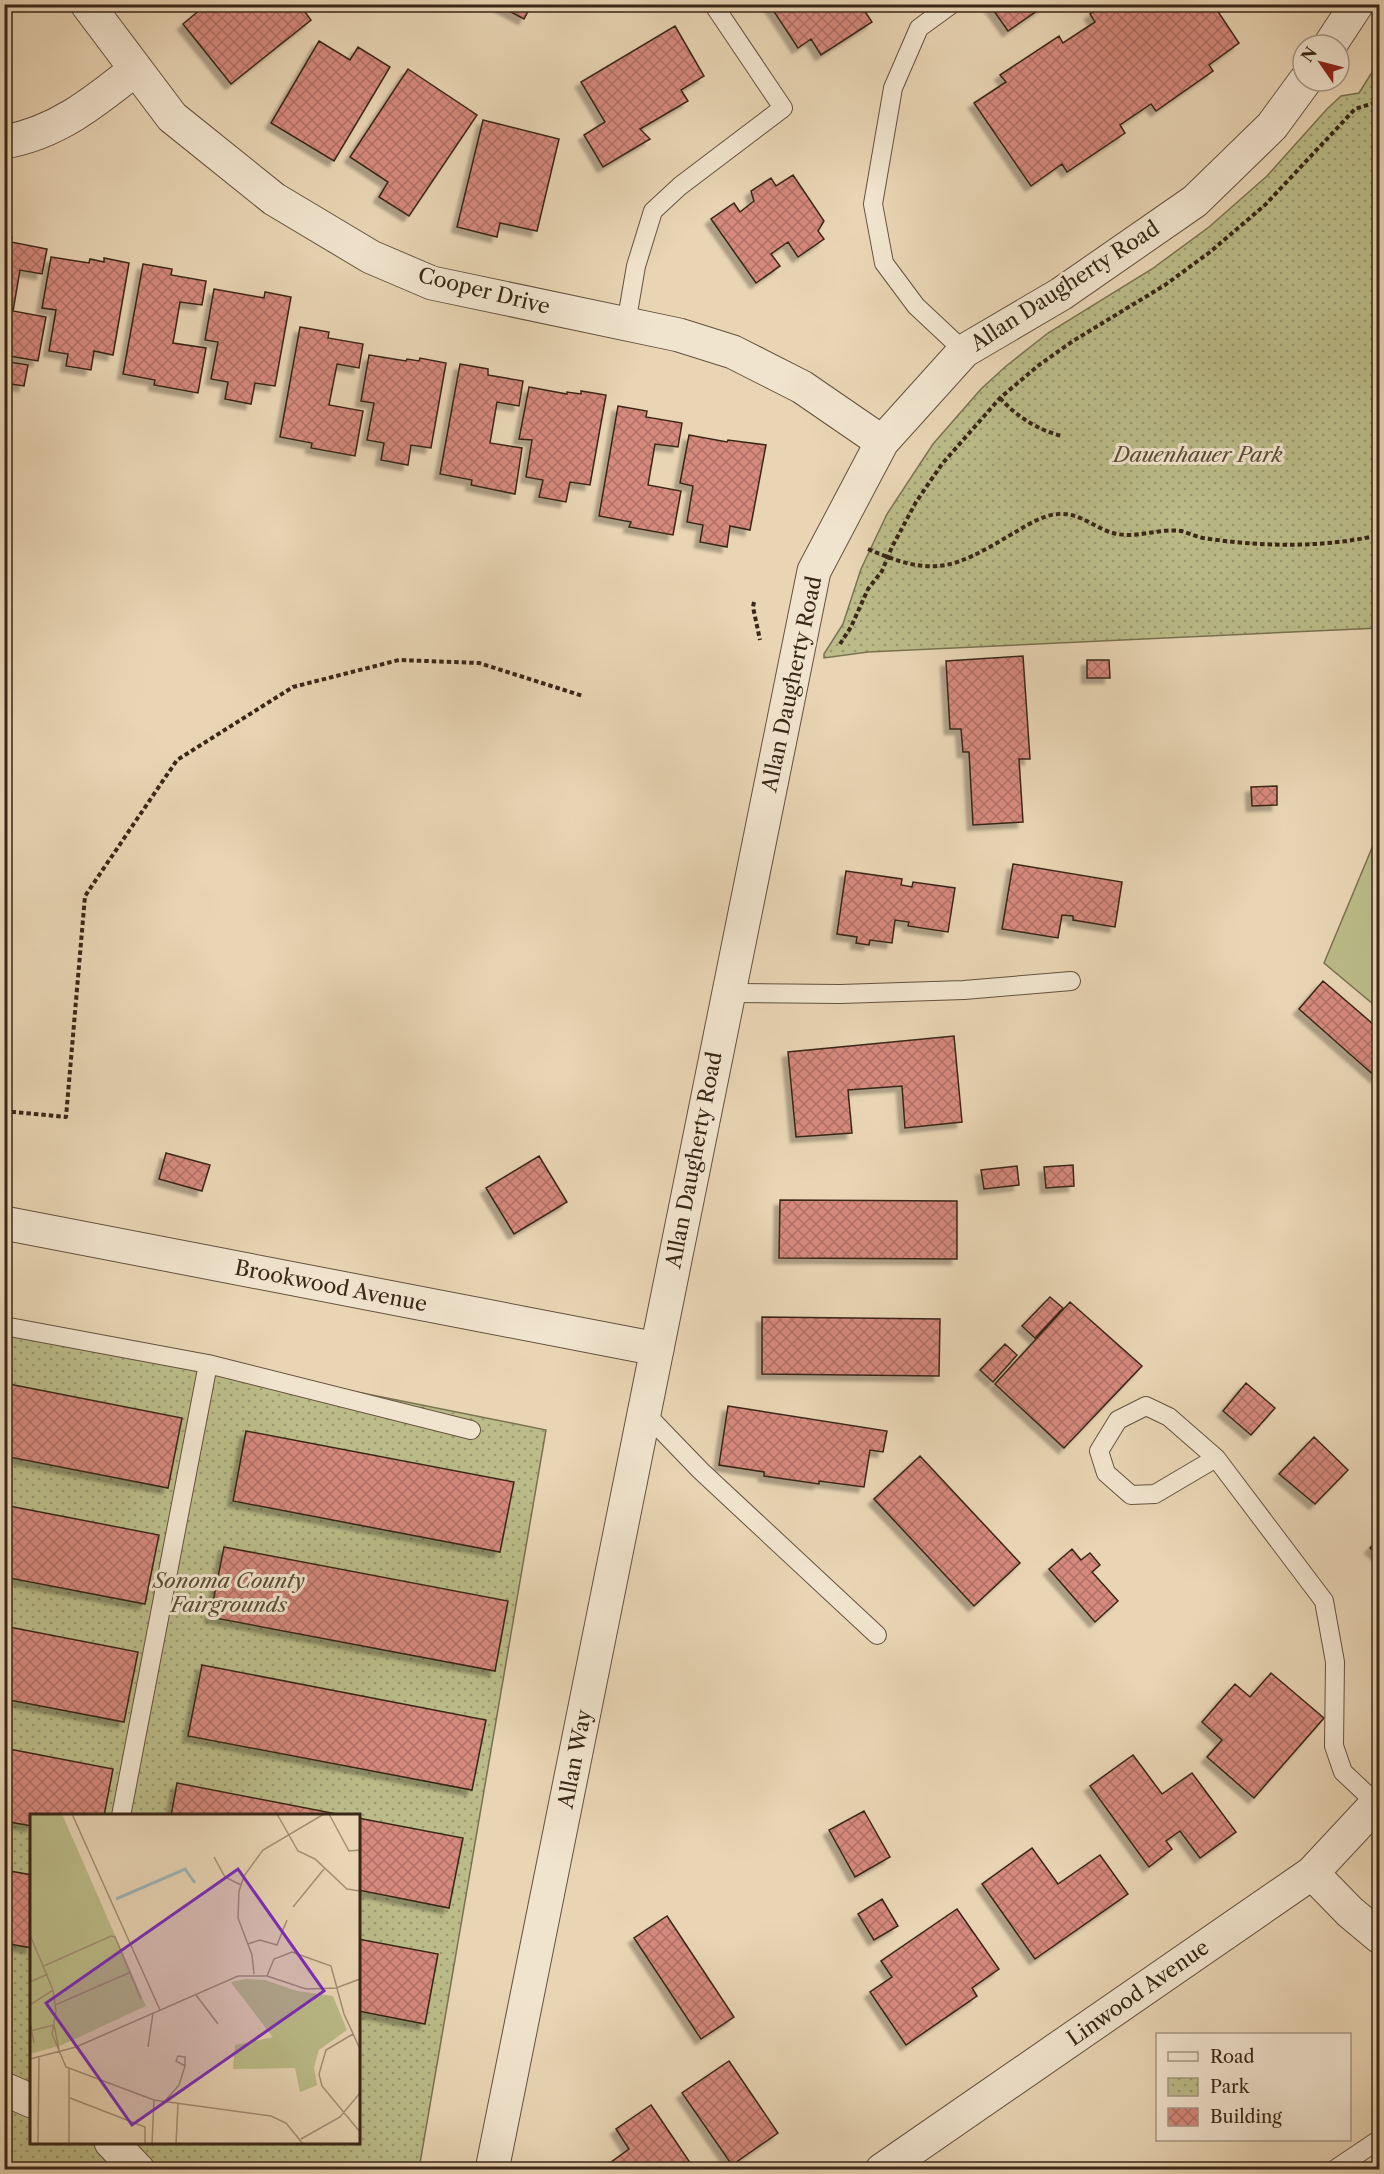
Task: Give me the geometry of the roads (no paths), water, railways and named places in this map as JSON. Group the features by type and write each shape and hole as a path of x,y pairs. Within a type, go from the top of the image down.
{"street":[{"name":"Cooper Drive","path":"87,4 172,117 274,199 371,257 432,283 679,335 733,352 802,387 882,442"},
{"path":"1338,33 1357,4"},
{"path":"4,141 26,138 59,124 98,99 136,69"},
{"name":"Allan Daugherty Road","path":"657,1349 814,571 882,442 964,351 1061,294 1195,201 1272,126 1296,93"},
{"name":"Brookwood Avenue","path":"4,1223 657,1349"},
{"name":"Allan Way","path":"492,2169 657,1349"},
{"name":"Linwood Avenue","path":"882,2169 1312,1873 1378,1802"},
{"path":"1312,1873 1350,1912 1380,1937"},
{"path":"4,2089 30,2100"},
{"path":"113,2144 138,2169"}],"lane":[{"path":"626,324 636,266 653,211 680,186 783,108 713,4"},
{"path":"952,4 919,28 893,87 873,204 884,263 916,306 964,351"},
{"path":"728,993 840,994 964,990 1071,981"},
{"path":"4,1326 208,1364 471,1430"},
{"path":"121,1814 208,1364"},
{"path":"1216,1458 1155,1494 1131,1495 1106,1473 1099,1451 1118,1420 1146,1406 1169,1417 1216,1458 1324,1601 1335,1662 1334,1746 1343,1772 1378,1802"},
{"path":"645,1412 701,1471 877,1635"},
{"path":"1334,2169 1380,2139"}],"park label":[{"name":"Dauenhauer Park","path":"1198,455"},
{"name":"Sonoma County Fairgrounds","path":"229,1593"}]}
